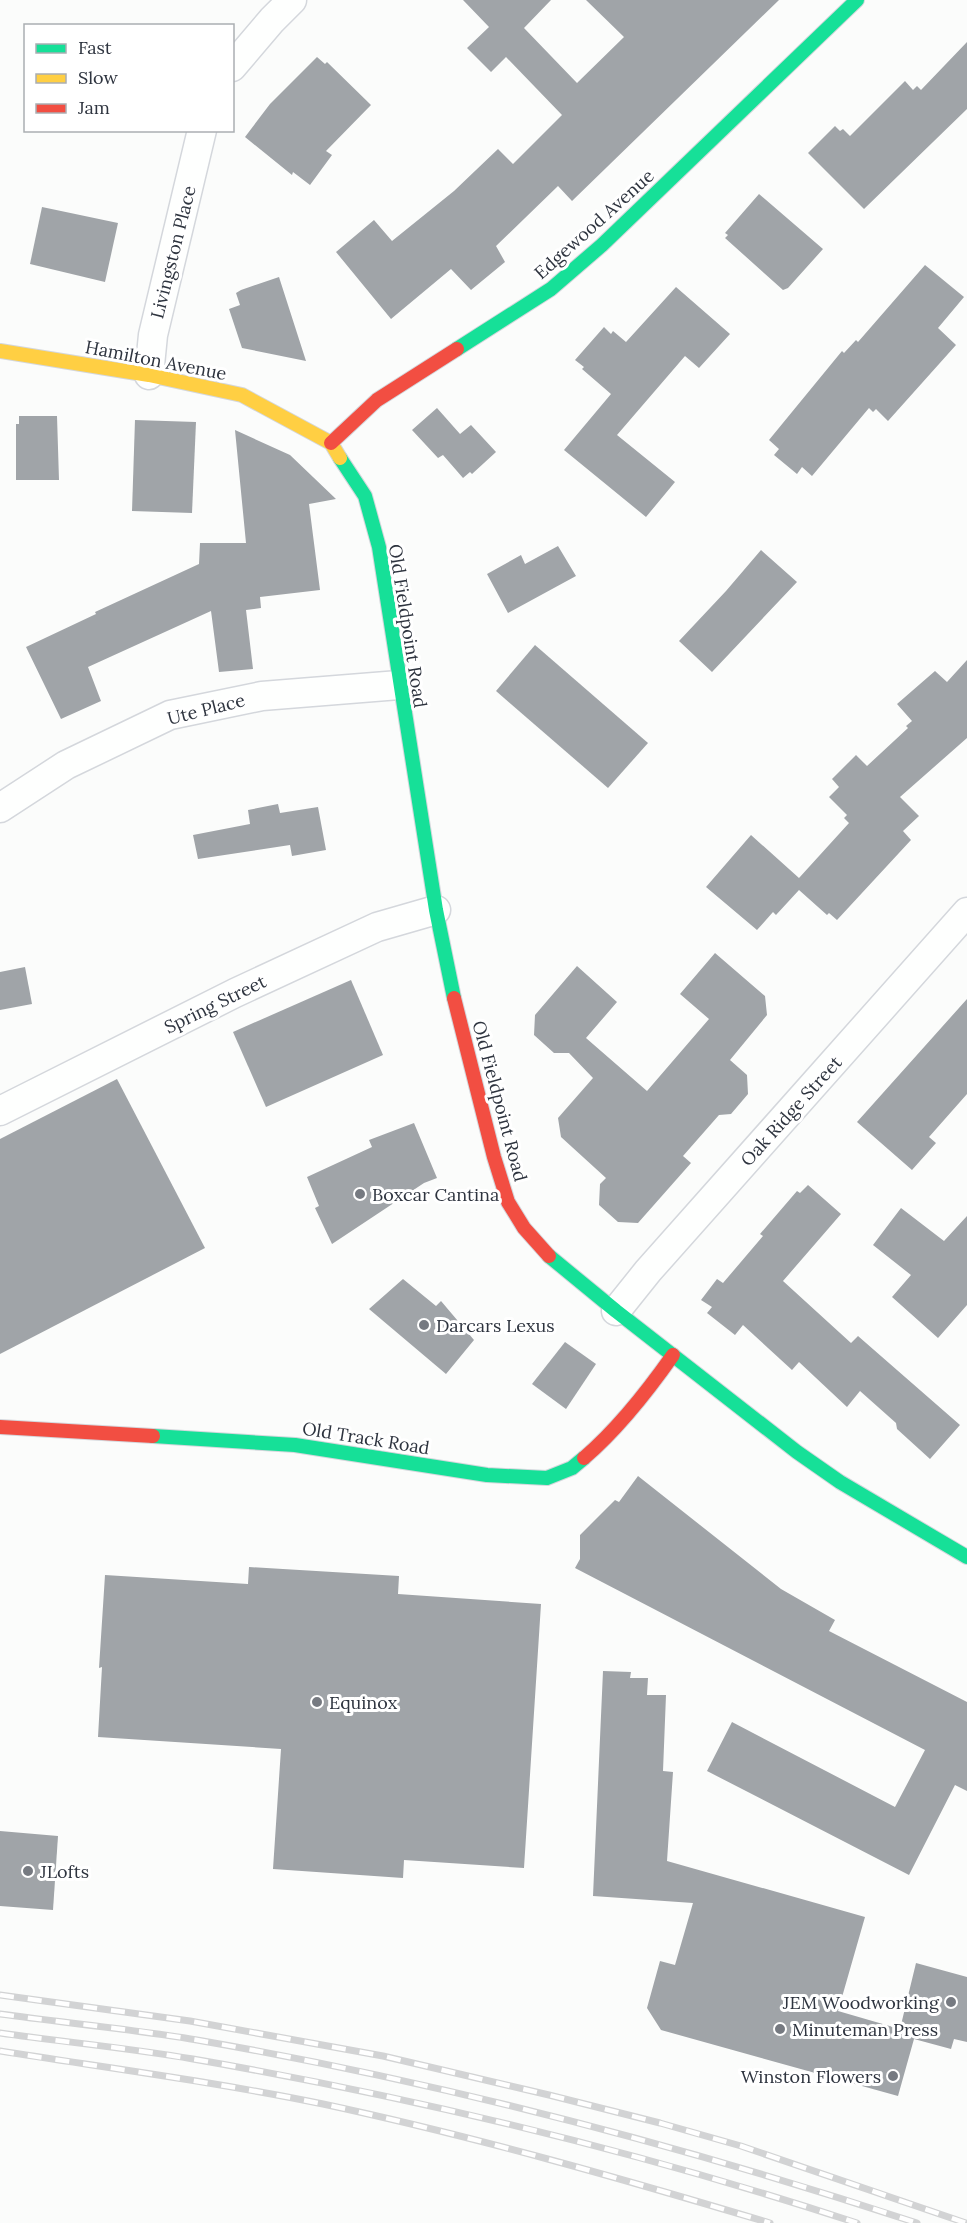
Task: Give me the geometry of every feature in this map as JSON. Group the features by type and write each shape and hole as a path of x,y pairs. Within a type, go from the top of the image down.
{"main road":[{"name":"Edgewood Avenue","path":"331,443 377,400 551,289 602,245 857,0"},
{"name":"Hamilton Avenue","path":"0,351 149,375 242,395 331,443"},
{"name":"Old Fieldpoint Road","path":"331,443 365,496 379,547 436,910 449,976 508,1202 524,1228 550,1257 797,1452 840,1482 967,1557"},
{"name":"Old Track Road","path":"0,1427 295,1445 487,1475 547,1478 572,1468 600,1444 644,1396 673,1355"}],"street":[{"path":"234,65 292,0"},
{"name":"Livingston Place","path":"149,375 153,335 202,132"},
{"name":"Ute Place","path":"0,808 66,765 170,715 262,696 399,685"},
{"name":"Spring Street","path":"0,1111 235,993 367,932 436,910"},
{"name":"Oak Ridge Street","path":"616,1311 648,1271 967,912"}],"building":[{"path":"463,0 551,0 524,28 577,83 624,37 586,0 779,0 572,201 558,186 496,246 505,262 471,290 451,269 391,319 336,252 374,220 392,241 454,191 498,149 513,164 562,115 506,57 491,72 467,48 489,27"},
{"path":"967,42 967,109 864,209 808,153 835,126 840,131 843,129 850,136 905,81 913,90 917,86 921,90"},
{"path":"317,57 325,64 327,62 371,105 326,151 332,155 310,185 293,172 292,175 245,137 270,104"},
{"path":"759,194 823,249 788,288 783,290 725,238 728,235 725,233"},
{"path":"42,207 118,223 105,282 30,264"},
{"path":"925,265 964,297 938,328 956,345 888,421 876,409 873,412 869,408 812,476 802,467 797,474 774,455 779,449 769,440 842,351 844,353 856,340 858,342"},
{"path":"279,277 306,361 242,348 229,309 240,305 236,293"},
{"path":"676,287 730,334 699,368 685,356 617,435 675,482 646,517 564,450 611,394 575,360 604,327 611,334 613,331 626,342"},
{"path":"437,408 460,434 471,425 496,452 472,474 470,472 463,478 443,455 438,458 412,430"},
{"path":"19,416 57,416 59,480 16,480 16,424 19,424"},
{"path":"135,420 196,422 192,513 132,511"},
{"path":"235,430 290,455 336,499 309,504 320,590 260,597 261,608 246,610 253,669 219,672 211,611 88,667 101,701 61,719 26,647 199,564 200,543 246,543"},
{"path":"558,546 576,576 508,613 487,574 521,555 525,564"},
{"path":"761,550 797,582 712,672 679,641"},
{"path":"535,645 648,743 608,788 496,691"},
{"path":"967,660 967,738 900,797 919,816 903,831 911,840 837,920 829,913 827,915 799,890 776,915 773,912 757,930 706,887 751,835 799,878 849,823 844,818 847,815 829,797 839,787 832,779 856,755 867,766 908,728 906,726 912,721 897,704 935,671 947,682"},
{"path":"278,804 280,813 318,807 326,850 292,856 290,845 198,859 193,835 250,824 248,810"},
{"path":"715,953 765,996 767,1015 730,1060 747,1075 748,1094 731,1114 719,1115 683,1156 691,1163 638,1223 618,1222 599,1205 600,1184 606,1178 561,1137 558,1118 593,1078 569,1053 554,1053 534,1035 535,1015 577,966 617,1002 586,1038 647,1091 709,1019 680,994"},
{"path":"25,967 32,1004 0,1010 0,972"},
{"path":"351,980 383,1055 266,1107 233,1032"},
{"path":"967,999 967,1094 929,1137 936,1143 912,1170 857,1122"},
{"path":"117,1079 205,1248 0,1354 0,1139"},
{"name":"Boxcar Cantina","path":"414,1123 437,1178 424,1183 332,1244 315,1208 319,1206 307,1177 372,1147 369,1140"},
{"path":"808,1185 841,1214 783,1281 851,1343 858,1336 960,1425 930,1459 897,1429 896,1423 860,1391 847,1407 799,1362 792,1370 743,1325 735,1335 707,1313 712,1307 701,1300 717,1279 723,1283 763,1236 760,1234 797,1191 800,1193"},
{"path":"901,1208 944,1241 967,1216 967,1305 938,1338 892,1297 911,1275 873,1245"},
{"name":"Darcars Lexus","path":"403,1279 436,1306 441,1301 474,1340 446,1374 369,1309"},
{"path":"565,1342 596,1364 566,1409 532,1384"},
{"path":"638,1476 781,1589 835,1620 829,1631 967,1702 967,1791 955,1785 909,1875 707,1771 732,1722 895,1807 925,1750 575,1568 580,1559 580,1535 615,1500 619,1502"},
{"name":"Equinox","path":"249,1567 399,1576 398,1594 541,1604 524,1868 404,1860 403,1878 273,1869 281,1749 98,1737 102,1667 99,1668 105,1575 248,1584"},
{"path":"603,1671 631,1672 630,1678 648,1678 647,1695 666,1695 663,1771 673,1772 667,1861 865,1917 838,2011 900,2029 916,1963 967,1977 967,2042 954,2039 951,2049 914,2039 898,2096 661,2030 647,2008 660,1961 675,1965 693,1903 593,1896"},
{"name":"JLofts","path":"0,1831 58,1836 53,1910 0,1906"}],"railway":[{"path":"0,1995 190,2021 383,2056 549,2095 741,2146 966,2223"},
{"path":"0,2014 197,2040 379,2075 650,2142 917,2223"},
{"path":"0,2033 193,2059 445,2109 611,2150 776,2197 857,2223"},
{"path":"0,2051 243,2089 379,2116 548,2159 770,2223"}],"traffic: fast":[{"path":"457,349 551,289 602,245 857,0"},
{"path":"340,458 365,496 379,547 436,910 454,998"},
{"path":"549,1256 797,1452 840,1482 967,1557"},
{"path":"153,1436 295,1445 487,1475 547,1478 572,1468 584,1458"}],"traffic: slow":[{"path":"0,351 149,375 242,395 331,443 340,458"}],"traffic: jam":[{"path":"331,443 377,400 457,349"},
{"path":"454,998 494,1157 508,1202 524,1228 549,1256"},
{"path":"584,1458 632,1409 673,1355"},
{"path":"0,1427 153,1436"}],"place":[{"name":"Boxcar Cantina","path":"360,1194"},
{"name":"Darcars Lexus","path":"424,1325"},
{"name":"Equinox","path":"317,1702"},
{"name":"JLofts","path":"28,1871"},
{"name":"JEM Woodworking","path":"951,2002"},
{"name":"Minuteman Press","path":"780,2029"},
{"name":"Winston Flowers","path":"893,2076"}]}
